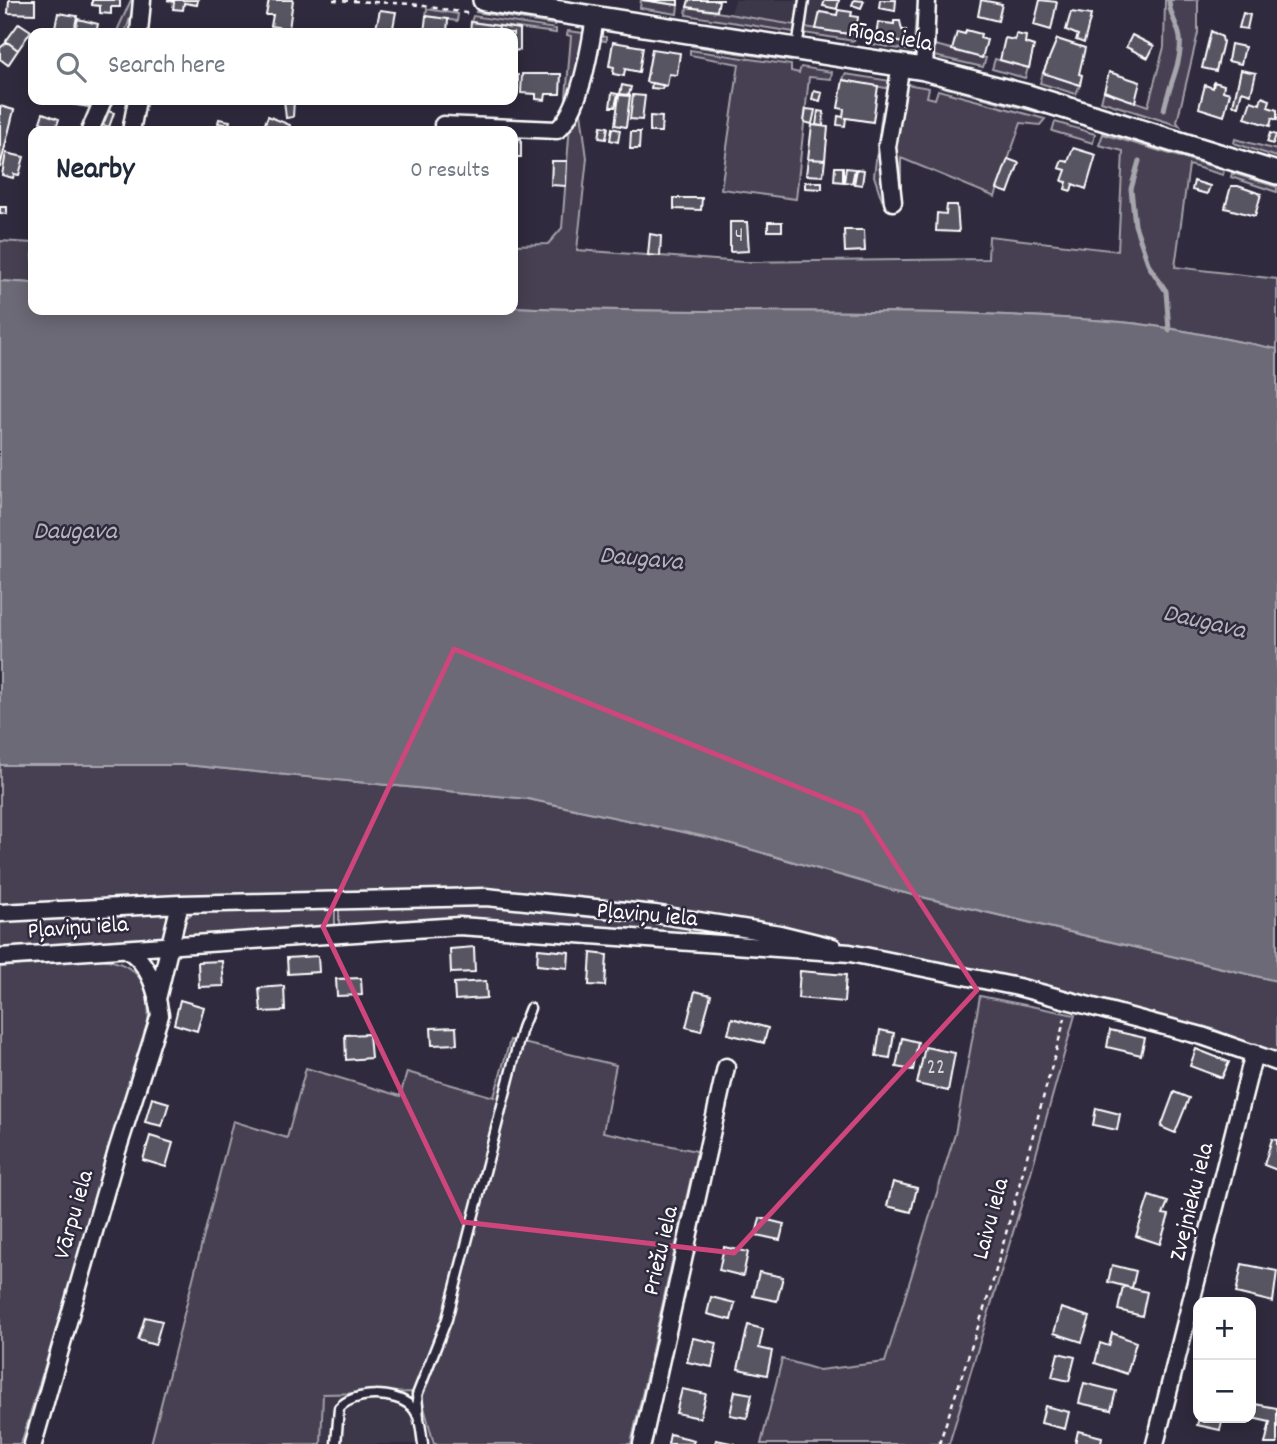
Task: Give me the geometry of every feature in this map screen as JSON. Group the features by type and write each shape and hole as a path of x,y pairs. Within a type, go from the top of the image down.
{"main road":[{"name":"Rīgas iela","path":"482,7 535,4 595,18 925,69 1028,96 1277,173"}],"street":[{"path":"137,28 142,0"},
{"path":"925,69 927,0"},
{"path":"518,129 557,130 568,117 582,80 595,18"},
{"path":"893,202 887,147 901,65"},
{"path":"92,126 101,105"},
{"path":"132,126 136,105"},
{"path":"0,913 180,904 426,897 518,898 655,914 780,934 850,953"},
{"name":"Vārpu iela","path":"158,999 180,904"},
{"name":"Pļaviņu iela","path":"0,957 459,926 850,953 1018,987 1202,1036 1277,1062"},
{"name":"Vārpu iela","path":"33,1444 117,1151 160,1015 152,977 136,954 126,949"},
{"name":"Zvejnieku iela","path":"1155,1444 1254,1054"},
{"name":"Priežu iela","path":"642,1444 726,1067"}],"lane":[{"path":"797,49 804,0"},
{"path":"424,1444 417,1395 447,1319 522,1028 530,1008"},
{"path":"336,1444 337,1413 348,1399 366,1396 397,1399 411,1406 419,1418"}],"path":[{"path":"333,0 482,7"},
{"name":"Laivu iela","path":"939,1444 991,1288 1069,1001"}],"highlighted area":[{"path":"454,649 862,813 977,990 734,1253 463,1222 323,927"}],"shaded area":[{"path":"131,0 136,0 127,28 118,28"},
{"path":"641,0 678,5 677,14 640,8"},
{"path":"735,0 824,0 816,29 731,13"},
{"path":"932,0 935,0 935,45 986,58 983,67 934,56"},
{"path":"1165,0 1198,0 1198,33 1177,122 1180,126 1101,101 1104,91 1148,106 1164,47"},
{"path":"687,7 795,25 794,32 686,15"},
{"path":"427,9 458,14 457,21 426,16"},
{"path":"481,10 553,21 555,25 475,12"},
{"path":"916,14 921,15 917,52 865,43 866,36 914,43"},
{"path":"473,16 556,29 556,33 518,28 471,22"},
{"path":"805,27 855,35 854,41 804,33"},
{"path":"568,31 583,33 584,38 573,93 564,114 558,123 542,128 450,122 549,124 557,120 565,110 571,36 567,35"},
{"path":"600,36 606,37 606,41 599,40 593,72 580,105 587,158 577,250 743,262 988,259 989,236 1118,251 1123,151 1099,145 1103,134 1224,170 1223,175 1189,165 1175,267 1277,279 1277,349 1141,324 1045,317 893,312 518,307 518,245 548,244 562,228 570,124"},
{"path":"694,44 787,58 790,61 692,46"},
{"path":"690,50 791,65 791,71 799,73 801,67 832,72 831,79 809,77 796,199 721,189 739,64 690,55"},
{"path":"995,59 1028,68 1025,78 992,69"},
{"path":"1043,73 1080,85 1076,94 1040,83"},
{"path":"845,74 891,81 891,89 843,80"},
{"path":"940,83 1043,111 1044,114 939,86"},
{"path":"906,84 929,88 927,97 935,99 938,90 1045,119 1040,125 1021,123 995,197 901,158 901,198 897,197 892,162"},
{"path":"882,112 886,113 886,197 882,200 874,176"},
{"path":"1055,122 1095,134 1093,143 1052,131"},
{"path":"1235,139 1277,150 1277,157 1234,143"},
{"path":"1232,173 1277,187 1277,192 1231,177"},
{"path":"0,241 28,243 28,283 0,281"},
{"path":"0,765 186,765 528,799 711,838 888,889 1277,981 1277,1054 1213,1029 800,933 555,897 0,908"},
{"path":"445,901 634,916 797,942 339,927 339,904"},
{"path":"335,904 335,927 179,937 186,918 197,910"},
{"path":"164,912 169,917 167,934 161,938 0,948 0,917"},
{"path":"101,959 127,967 142,982 148,1004 147,1032 21,1444 0,1444 0,967"},
{"path":"980,996 1075,1015 1030,1176 949,1444 761,1444 782,1359 819,1370 885,1362 955,1134"},
{"path":"510,1040 616,1065 603,1132 697,1151 631,1444 434,1444 420,1392 323,1394 321,1444 151,1444 233,1121 287,1138 306,1068 400,1096 407,1072 494,1097"},
{"path":"421,1392 435,1444 321,1444 323,1394"}],"water":[{"name":"Daugava","path":"0,281 28,283 28,315 518,315 518,307 969,314 1141,324 1277,349 1277,981 888,889 711,838 528,799 186,765 0,765"}],"building":[{"path":"9,0 35,0 35,14 8,13"},
{"path":"92,0 120,0 120,7 111,7 111,14 100,13 100,6 92,5"},
{"path":"167,0 198,0 197,5 184,3 183,10 173,9 174,2"},
{"path":"269,0 293,0 289,28 271,26 273,15 266,15"},
{"path":"642,0 678,0 678,5"},
{"path":"689,0 719,0 717,11 687,7"},
{"path":"825,0 839,0 837,9 823,6"},
{"path":"854,0 864,1 861,8 852,5"},
{"path":"880,0 896,0 895,11 879,8"},
{"path":"981,0 1002,4 998,21 978,16"},
{"path":"1040,0 1057,2 1051,30 1034,25"},
{"path":"380,10 396,12 393,28 376,28"},
{"path":"838,10 852,12 851,16 858,17 856,35 816,29 820,12 837,15"},
{"path":"1071,12 1091,15 1084,43 1076,40 1078,35 1066,30"},
{"path":"58,13 77,16 75,28 55,28"},
{"path":"1243,13 1250,15 1247,29 1239,28"},
{"path":"426,16 448,19 447,28 425,28"},
{"path":"78,19 98,24 97,28 75,28"},
{"path":"894,21 900,21 902,30 906,30 904,43 876,38 878,22 894,24"},
{"path":"471,22 499,26 499,28 470,28"},
{"path":"19,23 28,29 28,35 18,50 6,41"},
{"path":"518,29 520,29 518,50"},
{"path":"966,30 981,34 980,38 987,40 982,58 952,50 957,32 965,34"},
{"path":"1211,31 1222,37 1223,42 1216,71 1202,68"},
{"path":"1016,34 1026,36 1025,43 1034,46 1029,68 1000,60 1005,38 1015,40"},
{"path":"1132,35 1154,46 1148,58 1126,47"},
{"path":"1057,39 1085,48 1079,74 1082,75 1080,85 1043,73"},
{"path":"7,42 18,50 8,65 0,59 0,48"},
{"path":"613,42 643,47 639,72 625,69 624,76 613,74 614,67 609,66"},
{"path":"1231,44 1245,47 1241,64 1228,61"},
{"path":"652,49 680,53 677,75 669,74 667,86 646,82"},
{"path":"1241,70 1256,73 1251,94 1242,91 1238,106 1233,105"},
{"path":"1109,72 1140,82 1135,102 1104,91"},
{"path":"522,74 561,74 560,94 546,94 545,100 536,99 536,94 521,93"},
{"path":"843,80 878,86 873,122 846,118 845,126 837,125 838,116 843,117 844,109 838,108"},
{"path":"1214,82 1224,85 1223,91 1230,93 1224,116 1199,108 1205,85 1213,88"},
{"path":"652,83 663,85 662,89 651,88"},
{"path":"622,85 631,87 629,95 620,94"},
{"path":"814,91 822,93 820,101 812,99"},
{"path":"612,93 618,94 615,107 610,107"},
{"path":"619,95 630,96 626,127 615,125"},
{"path":"633,95 645,96 642,120 630,119"},
{"path":"1262,97 1270,100 1268,107 1277,110 1277,120 1272,118 1270,126 1245,118 1251,101 1260,104"},
{"path":"285,105 294,105 293,117 286,118"},
{"path":"0,106 14,110 0,167"},
{"path":"806,109 815,110 812,124 804,122"},
{"path":"105,110 114,113 109,126 99,124"},
{"path":"818,111 824,112 823,126 816,125"},
{"path":"43,113 59,119 57,126 40,122"},
{"path":"268,116 290,125 290,126 264,126"},
{"path":"650,116 662,117 661,132 650,132"},
{"path":"219,119 230,121 229,125 218,123"},
{"path":"812,125 828,127 825,160 808,159"},
{"path":"601,126 608,127 606,139 599,138"},
{"path":"612,128 620,130 618,142 610,140"},
{"path":"631,132 640,132 639,149 630,149"},
{"path":"1270,133 1276,135 1273,144 1267,142"},
{"path":"518,140 521,140 521,157 518,157"},
{"path":"1073,148 1096,155 1086,189 1073,184 1071,191 1065,189 1067,182 1062,181 1066,170 1059,168 1062,160 1068,162"},
{"path":"6,153 24,157 19,175 14,174 13,178 2,175"},
{"path":"808,159 825,160 823,176 806,175"},
{"path":"1008,159 1019,163 1008,193 997,189"},
{"path":"552,161 567,161 566,186 551,185"},
{"path":"835,167 843,167 843,182 834,181"},
{"path":"846,168 855,169 852,183 844,182"},
{"path":"857,169 864,170 862,185 854,184"},
{"path":"1194,181 1210,186 1207,194 1192,190"},
{"path":"805,182 822,182 822,189 805,188"},
{"path":"1231,186 1261,194 1255,216 1225,208"},
{"path":"674,198 702,198 701,210 674,209"},
{"path":"947,205 957,205 959,232 936,231 937,213 946,214"},
{"path":"0,207 7,207 7,214 0,213"},
{"path":"730,222 747,222 749,251 730,252"},
{"path":"768,222 782,222 782,231 768,231"},
{"path":"844,230 864,230 865,251 845,252"},
{"path":"650,234 661,236 660,256 648,255"},
{"path":"474,947 475,972 451,973 450,949"},
{"path":"538,949 569,952 568,968 537,965"},
{"path":"591,953 607,955 605,986 589,985"},
{"path":"318,956 319,972 288,974 287,958"},
{"path":"222,961 224,986 199,987 198,962"},
{"path":"800,971 846,975 844,1002 798,998"},
{"path":"361,978 362,995 337,996 336,979"},
{"path":"486,981 487,998 455,1000 454,983"},
{"path":"284,986 285,1011 261,1012 259,988"},
{"path":"695,991 711,995 701,1031 686,1027"},
{"path":"180,1000 204,1007 197,1031 174,1024"},
{"path":"732,1018 768,1028 764,1043 728,1034"},
{"path":"456,1027 457,1044 432,1045 431,1028"},
{"path":"880,1030 894,1033 890,1058 876,1056"},
{"path":"1110,1030 1145,1038 1141,1055 1107,1047"},
{"path":"369,1034 371,1058 346,1060 345,1035"},
{"path":"902,1038 918,1042 913,1070 896,1067"},
{"path":"925,1047 955,1053 948,1091 917,1084"},
{"path":"1196,1049 1229,1062 1222,1078 1190,1066"},
{"path":"1174,1092 1189,1098 1175,1133 1161,1127"},
{"path":"152,1098 169,1103 162,1126 145,1122"},
{"path":"1096,1108 1120,1114 1117,1130 1093,1125"},
{"path":"150,1136 173,1143 166,1167 143,1160"},
{"path":"1272,1139 1277,1140 1277,1170 1264,1165"},
{"path":"893,1182 917,1188 911,1212 887,1206"},
{"path":"1149,1196 1168,1202 1163,1214 1169,1215 1160,1244 1136,1236"},
{"path":"760,1218 784,1224 780,1240 756,1235"},
{"path":"724,1247 748,1252 743,1276 719,1270"},
{"path":"1242,1264 1277,1271 1273,1302 1236,1293"},
{"path":"1112,1265 1136,1271 1132,1288 1108,1282"},
{"path":"759,1272 783,1277 777,1301 753,1296"},
{"path":"1123,1286 1147,1292 1142,1316 1118,1310"},
{"path":"711,1297 735,1303 731,1320 707,1314"},
{"path":"1061,1308 1090,1317 1082,1342 1054,1333"},
{"path":"145,1317 162,1321 155,1345 138,1340"},
{"path":"748,1325 763,1329 759,1348 772,1351 767,1375 738,1369"},
{"path":"1112,1333 1136,1342 1127,1374 1095,1363 1100,1343 1109,1346"},
{"path":"693,1338 717,1343 712,1367 687,1362"},
{"path":"1058,1353 1075,1357 1069,1381 1052,1377"},
{"path":"1084,1383 1116,1391 1111,1410 1079,1403"},
{"path":"682,1389 706,1394 700,1418 676,1413"},
{"path":"735,1391 752,1394 747,1418 730,1415"},
{"path":"1256,1404 1277,1408 1277,1444 1265,1444 1270,1422 1256,1419"},
{"path":"1045,1406 1069,1412 1065,1429 1041,1423"},
{"path":"1198,1423 1222,1423 1220,1430"},
{"path":"1078,1431 1102,1437 1101,1444 1075,1444"},
{"path":"670,1434 694,1440 693,1444 668,1444"},
{"path":"716,1440 736,1444 715,1444"}],"waterway":[{"path":"1164,110 1180,47 1179,33 1169,0"},
{"path":"1139,161 1131,189 1135,225 1149,266 1166,291 1169,330"}]}
